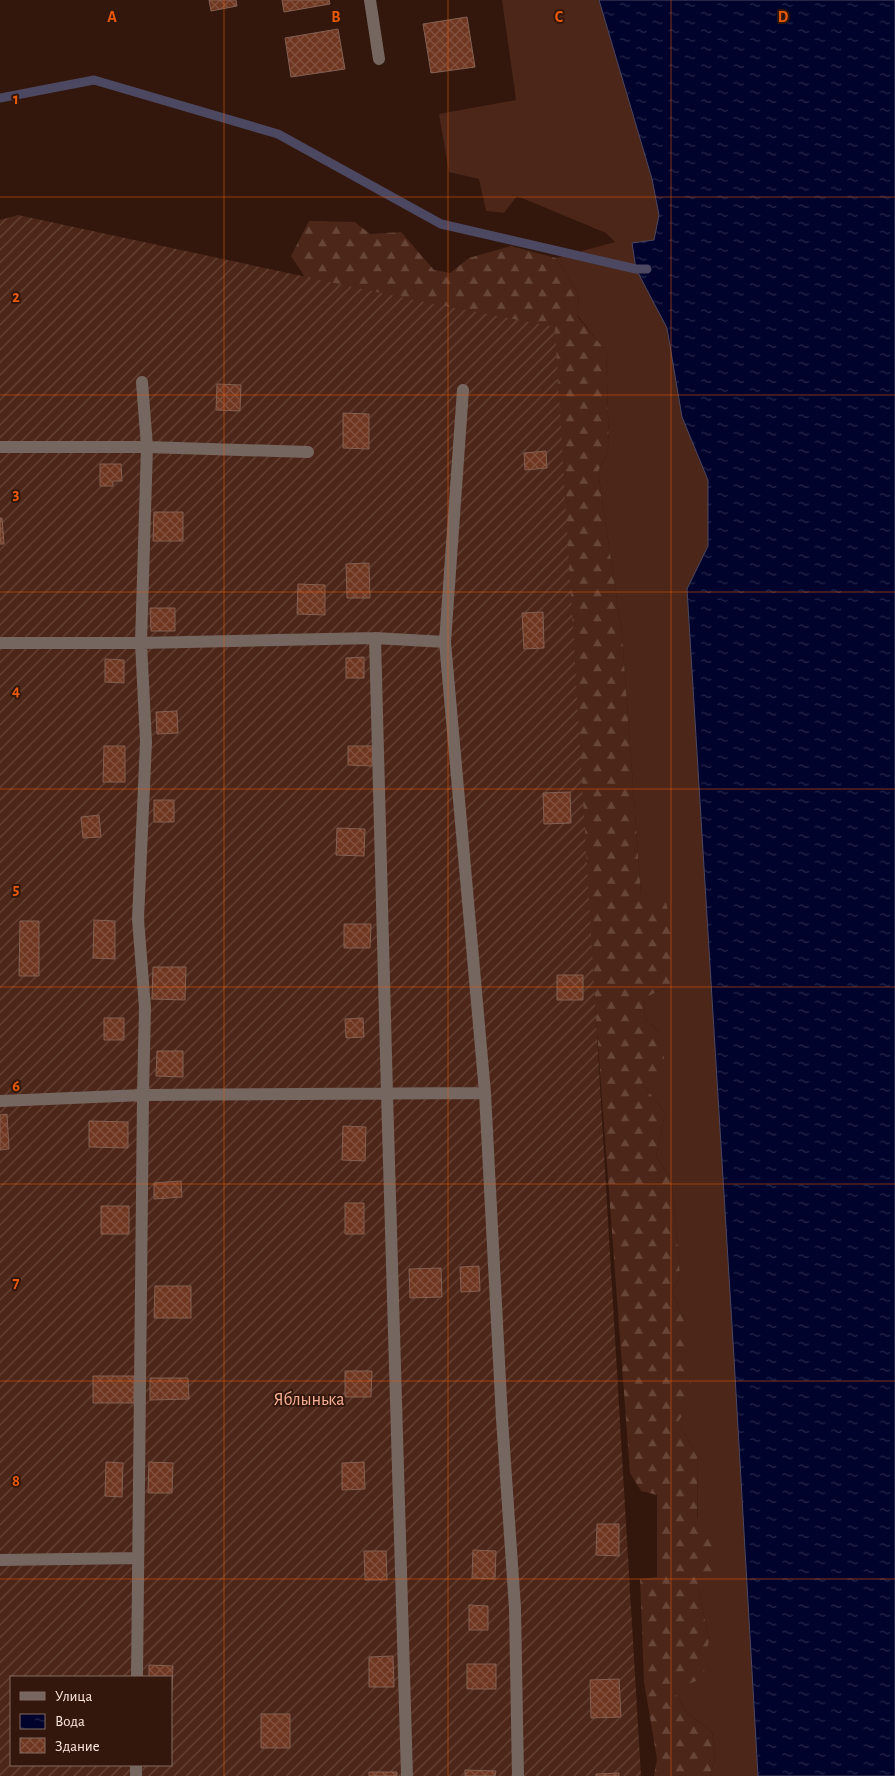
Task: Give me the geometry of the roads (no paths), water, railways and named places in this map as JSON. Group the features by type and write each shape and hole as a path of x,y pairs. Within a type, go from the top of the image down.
{"street":[{"path":"370,0 379,59"},
{"path":"137,1676 145,1008 138,919 146,742 141,643 147,447 142,382"},
{"path":"463,390 445,642 485,1093 515,1608 518,1776"},
{"path":"0,447 147,447 308,452"},
{"path":"0,644 375,638 445,642"},
{"path":"375,638 407,1776"},
{"path":"0,1101 143,1095 485,1093"},
{"path":"0,1560 138,1558"}],"water":[{"path":"599,0 895,0 895,1776 758,1776 687,589 708,546 708,480 682,417 667,328 636,269 632,243 654,240 659,215 652,179"}],"waterway":[{"path":"0,98 94,80 278,134 441,224 636,269 647,269"}],"park label":[{"name":"Яблынька","path":"309,1400"}]}
